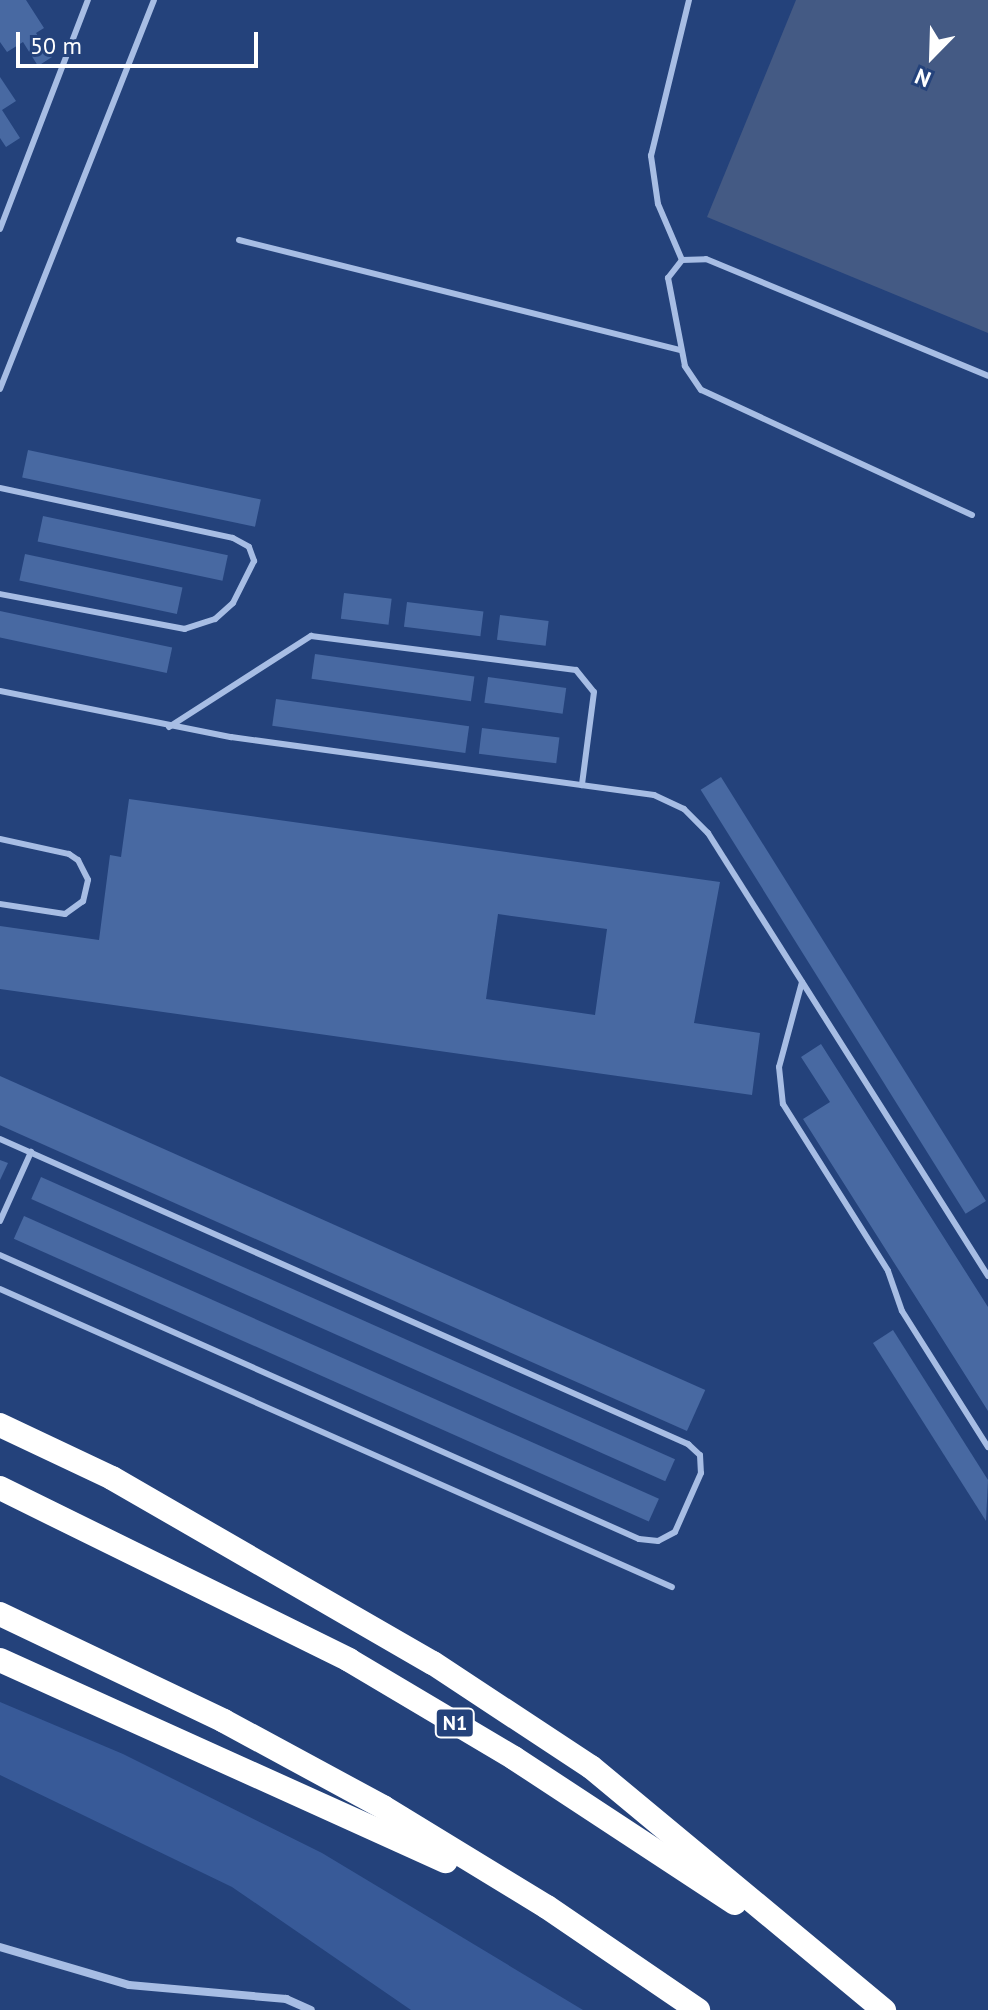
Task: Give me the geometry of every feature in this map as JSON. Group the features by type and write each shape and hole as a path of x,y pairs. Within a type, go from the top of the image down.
{"highway":[{"path":"0,1425 112,1478 433,1663 591,1767 884,2010"},
{"name":"N1","path":"0,1488 174,1571 404,1692 736,1903 878,2010"},
{"path":"0,1614 237,1728 383,1807 547,1907 698,2010"},
{"path":"0,1660 547,1907"}],"street":[{"path":"0,1947 92,1977 286,1999 311,2010"}],"lane":[{"path":"0,229 88,0"},
{"path":"0,389 154,0"},
{"path":"682,260 658,204 651,156 689,0"},
{"path":"239,240 681,350"},
{"path":"972,515 713,398 692,379 681,350 668,287 672,269 682,260 723,264 988,376"},
{"path":"0,488 233,538 249,547 254,561 233,603 215,619 185,629 0,594"},
{"path":"169,727 311,636 576,670 594,692 582,785"},
{"path":"0,691 169,727 654,795 684,809 708,833 988,1276"},
{"path":"0,839 69,854 78,860 88,880 83,901 65,914 0,904"},
{"path":"802,982 779,1067 783,1104 888,1271 902,1311 988,1447"},
{"path":"0,1139 688,1444 700,1455 701,1473 675,1532 658,1541 639,1539 0,1255"},
{"path":"0,1221 31,1152"},
{"path":"0,1289 672,1587"}],"shaded area":[{"path":"796,0 988,0 988,333 707,217"},
{"path":"0,1702 123,1754 322,1853 583,2010 411,2010 232,1887 0,1775"}],"building":[{"path":"0,0 26,0 44,28 36,33 52,57 38,66 23,42 7,52 0,42"},
{"path":"0,77 16,101 2,110 20,138 6,147 0,138"},
{"path":"28,450 261,499 255,527 22,477"},
{"path":"43,516 228,555 222,581 38,541"},
{"path":"25,554 182,587 177,614 19,580"},
{"path":"344,593 392,599 388,625 341,619"},
{"path":"407,602 483,611 480,636 404,627"},
{"path":"0,611 172,648 167,673 0,638"},
{"path":"500,615 549,621 546,646 497,640"},
{"path":"315,654 474,676 471,701 312,679"},
{"path":"488,677 566,688 563,714 484,703"},
{"path":"276,699 469,726 465,753 272,726"},
{"path":"482,728 559,738 556,763 479,754"},
{"path":"721,777 986,1201 966,1214 701,790"},
{"path":"129,799 720,882 694,1023 760,1033 752,1095 0,989 0,926 99,940 110,855 121,857","holes":["498,914 607,929 595,1015 486,999"]},
{"path":"821,1044 988,1307 988,1411 803,1119 830,1102 801,1057"},
{"path":"0,1076 705,1390 687,1431 0,1125"},
{"path":"0,1160 8,1163 0,1180"},
{"path":"41,1177 675,1459 665,1481 31,1199"},
{"path":"24,1216 659,1499 649,1522 14,1239"},
{"path":"893,1330 988,1480 986,1521 873,1343"}]}
